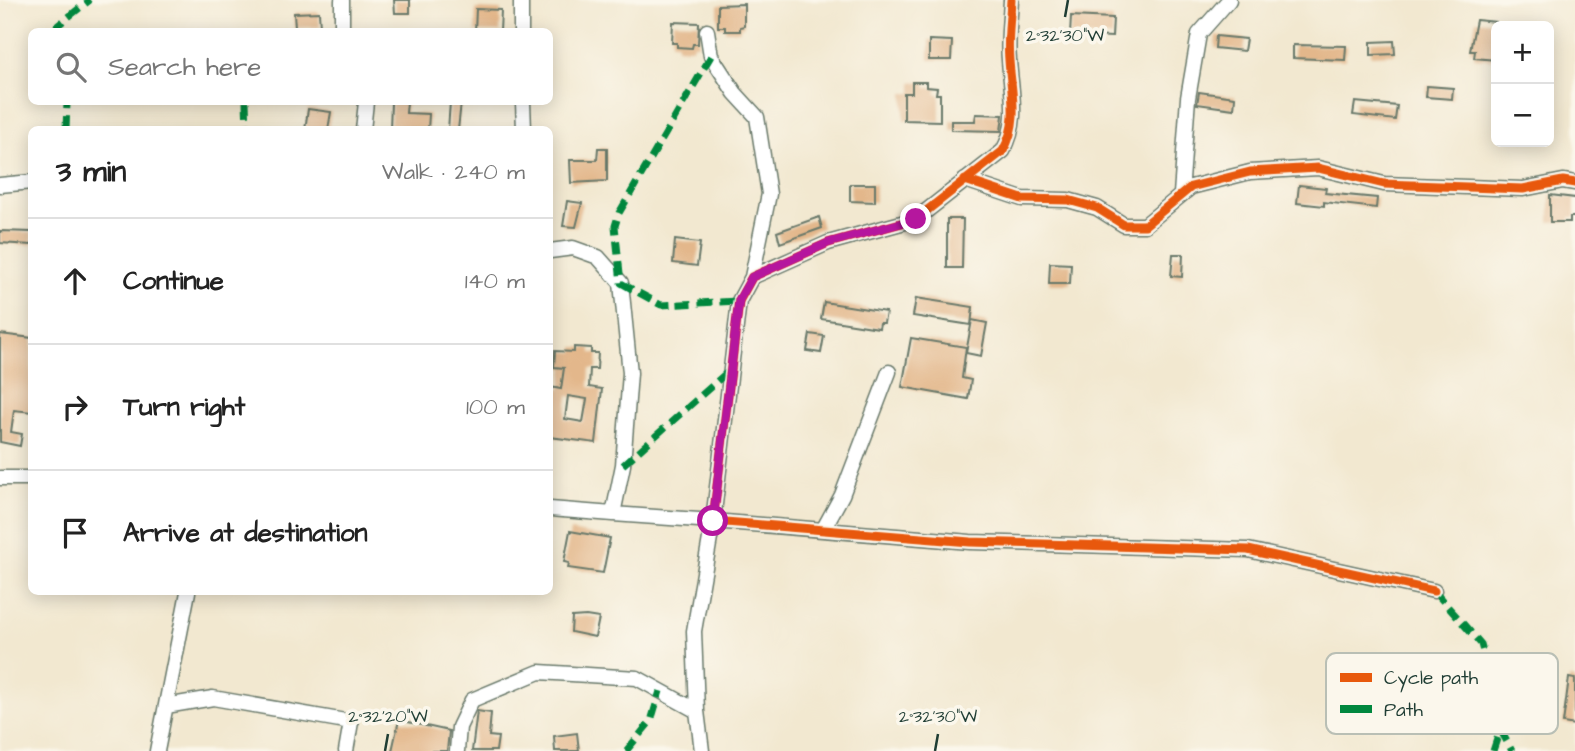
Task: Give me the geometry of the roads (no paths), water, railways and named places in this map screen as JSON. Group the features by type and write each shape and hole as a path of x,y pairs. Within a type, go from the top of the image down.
{"street":[{"path":"342,0 342,28"},
{"path":"521,28 522,0"},
{"path":"752,277 828,243 916,219 1003,151 1012,135 1015,119 1009,58 1012,0"},
{"path":"1181,194 1188,98 1199,34 1229,0"},
{"path":"702,751 696,710 694,631 713,521 739,300 752,277 769,194 757,117 735,93 712,56 707,31"},
{"path":"363,126 366,105"},
{"path":"523,105 524,126"},
{"path":"965,180 1022,199 1068,200 1097,208 1124,225 1145,225 1191,187 1250,172 1318,168 1384,184 1523,189 1563,181 1575,183"},
{"path":"0,185 28,182"},
{"path":"553,251 573,248 598,257 621,283 630,373 623,465 613,514"},
{"path":"824,528 842,495 889,372"},
{"path":"0,478 28,478"},
{"path":"553,509 824,528 970,542 1248,550 1434,591"},
{"path":"158,751 187,595"},
{"path":"457,751 459,727 472,699 539,672 636,678 696,710"},
{"path":"166,706 213,698 351,722 346,751"}]}
